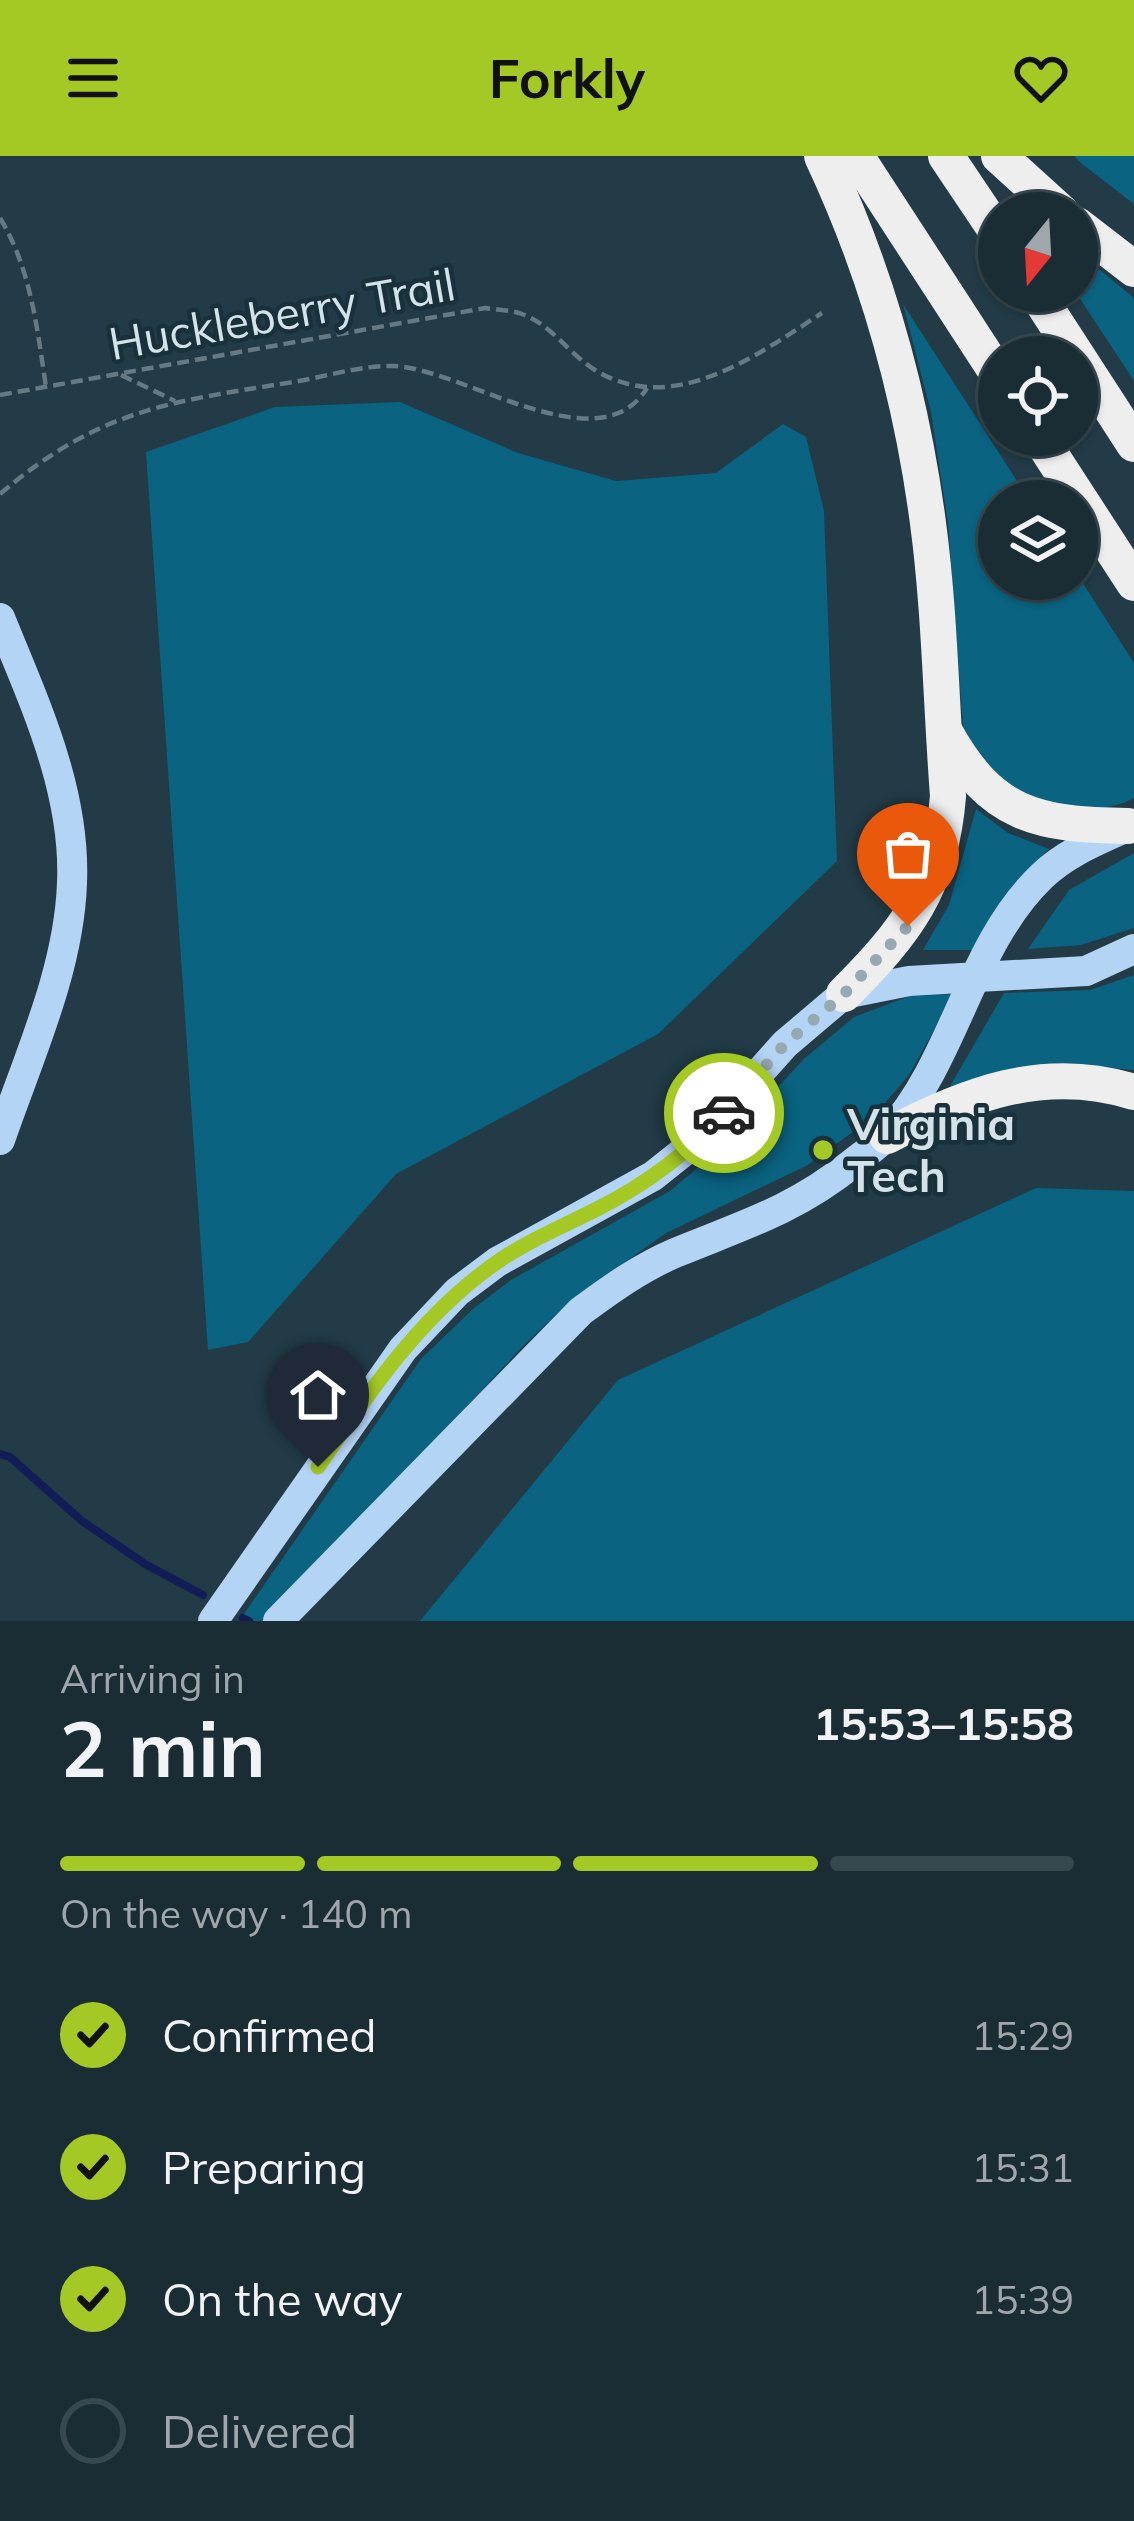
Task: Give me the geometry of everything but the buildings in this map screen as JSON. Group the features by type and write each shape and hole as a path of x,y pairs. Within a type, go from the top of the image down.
{"highway":[{"path":"822,156 864,250 891,333 910,415 928,525 949,796 937,862 908,926 844,994"},
{"path":"856,156 978,344"},
{"path":"946,156 978,204"},
{"path":"999,156 1039,192"},
{"path":"1098,241 1134,269"},
{"path":"1049,312 1134,444"},
{"path":"1052,456 1134,583"},
{"path":"943,729 982,787 1016,811 1062,824 1131,825"},
{"path":"887,1136 986,1091 1022,1082 1054,1079 1134,1092"}],"main road":[{"path":"0,618 57,768 70,832 72,883 65,941 0,1140"},
{"path":"278,1621 581,1311 630,1276 767,1219 816,1192 887,1136 921,1089 1016,907 1043,874 1081,848 1131,825"},
{"path":"212,1618 391,1366 457,1292 496,1262 653,1176 702,1137 785,1044 844,994 978,974 1086,971 1134,949"},
{"path":"302,1621 371,1524"}],"path":[{"path":"0,218 15,243 33,302 46,387"},
{"name":"Huckleberry Trail","path":"0,395 485,308 521,314 550,330 594,369 647,388 704,381 822,313"},
{"path":"0,494 43,457 110,420 175,401 393,366 472,384 533,411 596,419 616,416 638,403 647,388"},
{"path":"118,374 175,401"}],"shaded area":[{"path":"1074,156 1134,156 1134,204 1082,164"},
{"path":"1098,268 1134,298 1134,381 1089,312 1098,312"},
{"path":"903,304 978,420 978,456 1001,456 1016,480 978,480 978,600 1094,600 1134,663 1134,798 1109,807 1079,808 1024,795 988,766 963,726 948,523 931,412"},
{"path":"400,402 518,453 616,481 716,473 783,424 806,437 824,511 837,861 658,1034 396,1174 248,1342 208,1350 146,452 275,407"},
{"path":"976,809 1008,833 1049,849 1032,866 979,950 923,950 949,905"},
{"path":"1134,853 1134,928 1081,945 1028,949 1069,890"},
{"path":"1134,975 1134,1070 1058,1063 1018,1068 949,1088 1004,993 1090,990"},
{"path":"954,994 909,1075 872,1118 806,1166 666,1233 569,1302 267,1621 239,1621 421,1359 474,1308 511,1280 670,1191 721,1148 805,1058 854,1017 910,996"},
{"path":"1036,1188 1134,1191 1134,1621 420,1621 618,1380"}],"waterway":[{"path":"0,1454 10,1457 82,1521 145,1564 203,1595"},
{"path":"243,1618 249,1621"}],"way so far":[{"path":"724,1113 785,1044 844,994 908,926"}],"place":[{"name":"Virginia Tech","path":"823,1150"}],"route":[{"path":"318,1467 403,1349 457,1292 496,1262 653,1176 724,1113"}]}
